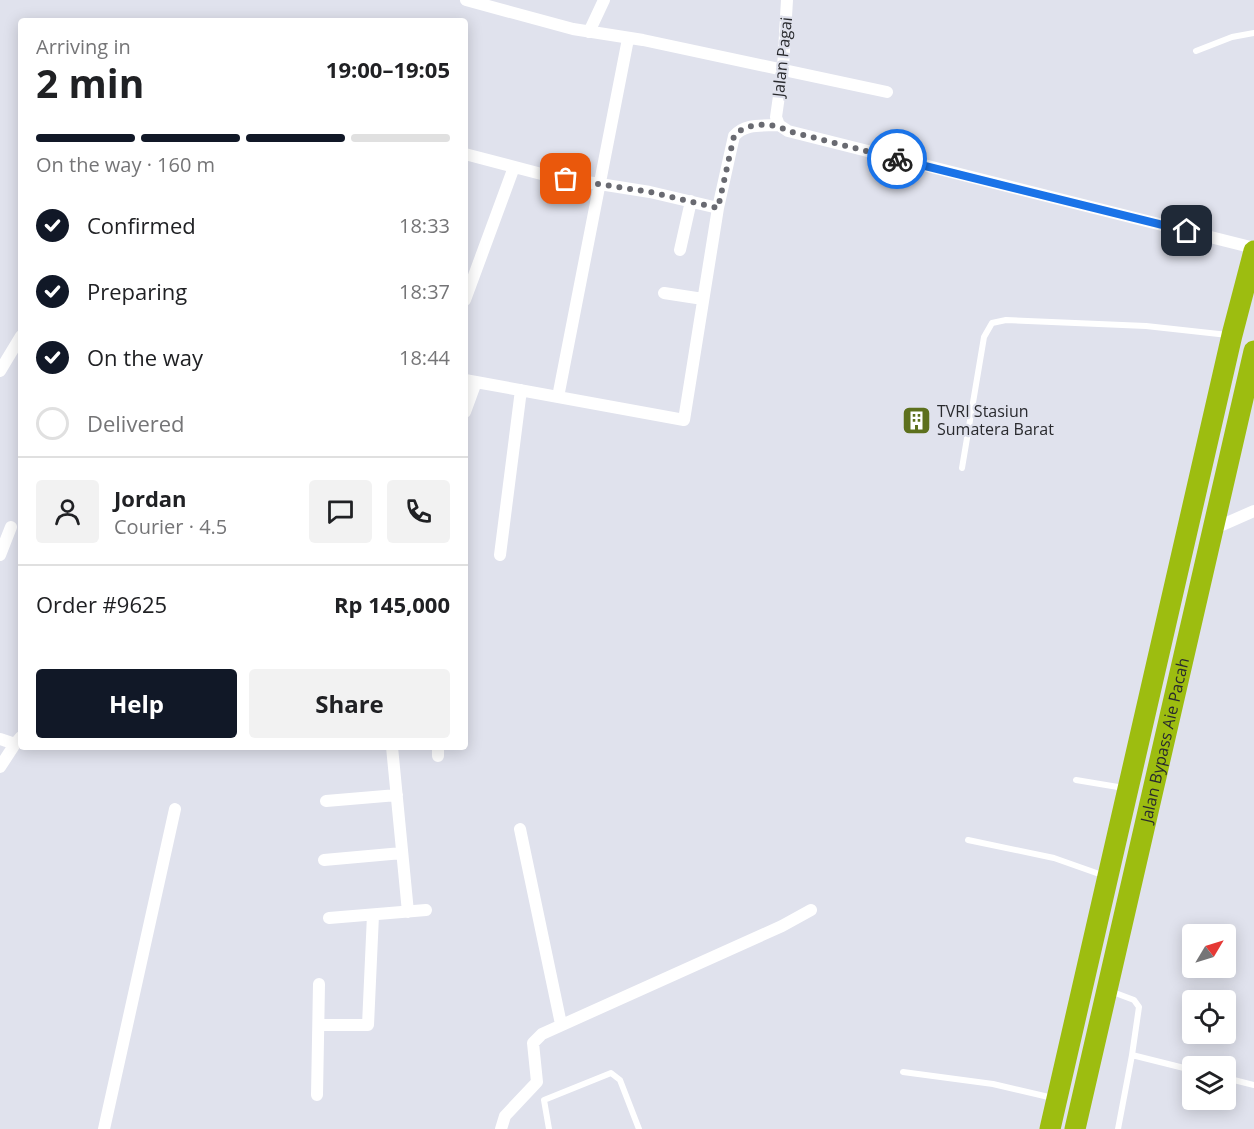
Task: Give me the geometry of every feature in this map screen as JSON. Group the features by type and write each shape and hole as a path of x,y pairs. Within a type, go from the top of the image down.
{"highway":[{"path":"1050,1129 1232,335 1254,249"},
{"name":"Jalan Bypass Aie Pacah","path":"1075,1129 1254,351"},
{"path":"1122,815 1146,822"}],"street":[{"path":"589,32 604,0"},
{"name":"Jalan Pagai","path":"779,125 776,117 783,68 787,0"},
{"path":"473,1 540,22 783,68 887,92"},
{"path":"558,397 628,39"},
{"path":"468,396 471,381 684,420 718,208 734,136 739,130 748,126 779,125 788,131 1254,249"},
{"path":"468,155 514,167 718,208"},
{"path":"468,292 514,167"},
{"path":"680,250 690,201"},
{"path":"664,293 704,299"},
{"path":"0,371 18,341"},
{"path":"500,555 521,390"},
{"path":"1214,529 1254,511"},
{"path":"0,555 11,527"},
{"path":"0,739 18,741 0,767"},
{"path":"392,750 408,912"},
{"path":"326,801 397,795"},
{"path":"104,1129 175,809"},
{"path":"520,829 561,1024"},
{"path":"324,860 402,853"},
{"path":"328,918 426,910"},
{"path":"501,1129 505,1116 537,1082 533,1043 542,1034 782,926 811,910"},
{"path":"319,1025 368,1025 373,915"},
{"path":"317,1095 319,984"}],"lane":[{"path":"1196,51 1232,37 1254,33"},
{"path":"962,468 984,337 992,323 1006,320 1146,326 1232,335"},
{"path":"1076,780 1128,788"},
{"path":"968,840 1054,858 1108,876"},
{"path":"1107,989 1134,1000 1139,1007 1118,1129"},
{"path":"1132,1055 1182,1068"},
{"path":"903,1072 993,1084 1057,1099"},
{"path":"549,1129 544,1101 611,1073 620,1080 639,1129"},
{"path":"1236,1080 1254,1085"}],"way so far":[{"path":"566,179 650,192 718,208 734,136 739,130 748,126 779,125 788,131 897,159"}],"place":[{"name":"TVRI Stasiun Sumatera Barat","path":"916,420"}],"route":[{"path":"897,159 1187,231"}]}
